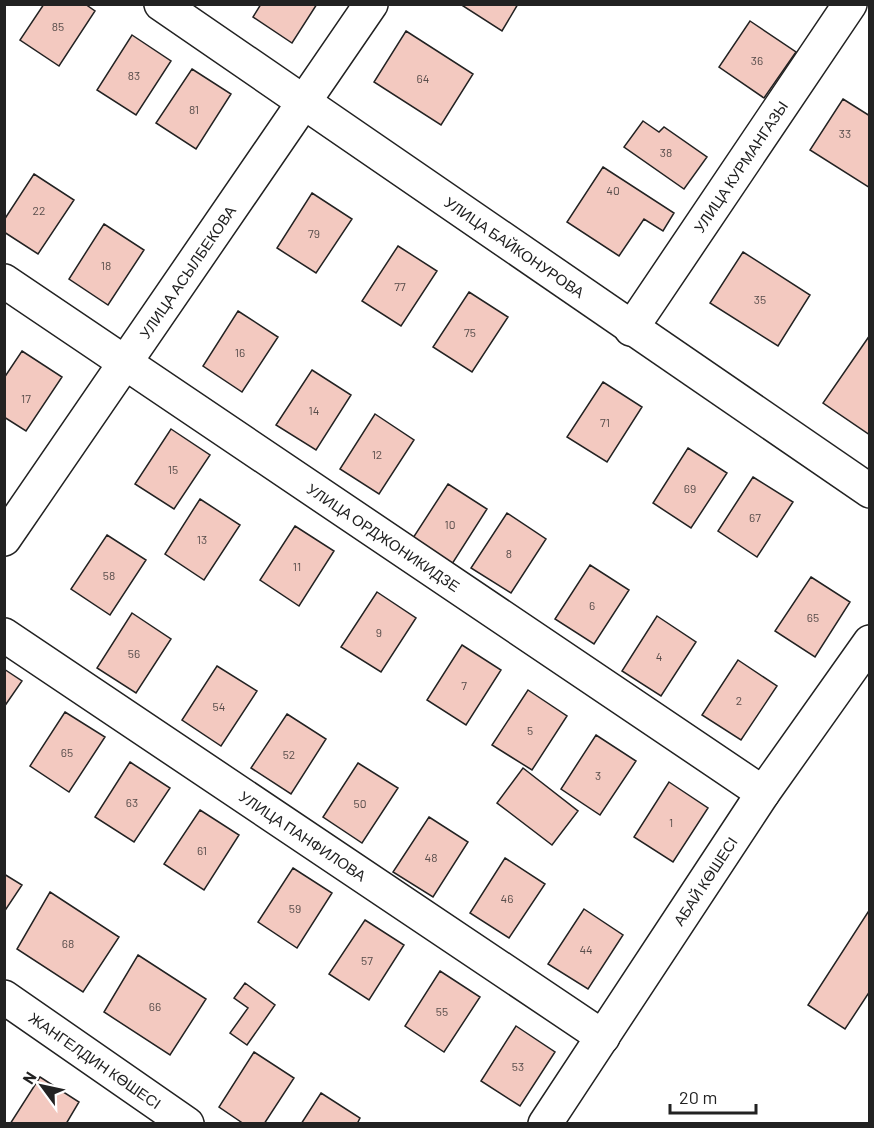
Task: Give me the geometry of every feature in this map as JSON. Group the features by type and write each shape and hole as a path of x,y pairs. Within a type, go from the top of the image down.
{"street":[{"name":"УЛИЦА БАЙКОНУРОВА","path":"161,4 631,329 870,490"},
{"name":"УЛИЦА АСЫЛБЕКОВА","path":"4,539 371,4"},
{"name":"УЛИЦА КУРМАНГАЗЫ","path":"631,329 850,4"},
{"name":"УЛИЦА ОРДЖОНИКИДЗЕ","path":"4,281 763,793"},
{"name":"УЛИЦА ПАНФИЛОВА","path":"4,635 603,1037"},
{"name":"АБАЙ КӨШЕСІ","path":"545,1124 763,793 870,642"},
{"name":"ЖАНГЕЛДИН КӨШЕСІ","path":"4,997 187,1124"}],"building":[{"path":"44,4 85,4 95,11 59,66 20,40"},
{"path":"261,4 317,4 292,43 253,17"},
{"path":"460,4 518,4 502,31"},
{"path":"750,21 796,52 764,98 719,67"},
{"path":"406,31 473,74 441,125 374,82"},
{"path":"132,35 171,61 136,115 97,90"},
{"path":"192,69 231,94 196,149 156,123"},
{"path":"843,99 870,116 870,188 810,150"},
{"path":"643,121 659,132 664,127 707,157 684,189 624,147"},
{"path":"603,167 674,213 663,231 644,219 619,256 567,222"},
{"path":"34,174 74,200 38,254 4,232 4,220"},
{"path":"312,193 352,219 316,273 277,248"},
{"path":"104,224 144,250 108,305 69,279"},
{"path":"398,246 437,271 401,326 362,301"},
{"path":"743,252 810,295 778,346 710,303"},
{"path":"469,292 508,317 472,372 433,347"},
{"path":"238,311 278,337 242,392 203,366"},
{"path":"870,335 870,435 823,403"},
{"path":"22,351 62,377 26,431 4,417 4,378"},
{"path":"312,370 351,395 316,450 276,425"},
{"path":"603,382 642,407 607,462 567,437"},
{"path":"375,414 414,440 379,494 340,469"},
{"path":"171,429 210,455 174,509 135,484"},
{"path":"688,448 727,473 691,528 653,503"},
{"path":"753,477 793,502 757,557 718,531"},
{"path":"448,484 487,509 452,564 413,538"},
{"path":"200,499 240,525 204,580 165,554"},
{"path":"507,513 546,539 511,593 471,568"},
{"path":"295,526 334,551 299,606 260,580"},
{"path":"107,535 146,560 110,615 71,589"},
{"path":"590,565 629,590 594,644 555,619"},
{"path":"811,577 850,602 815,657 775,631"},
{"path":"377,592 416,618 381,672 341,647"},
{"path":"132,613 171,639 136,693 97,668"},
{"path":"657,616 696,642 661,696 622,671"},
{"path":"462,645 501,670 466,725 427,700"},
{"path":"738,660 777,686 741,740 702,715"},
{"path":"217,666 257,691 221,746 182,720"},
{"path":"4,669 22,681 4,707"},
{"path":"528,690 567,716 532,770 492,745"},
{"path":"65,712 105,737 69,792 30,766"},
{"path":"287,714 326,739 291,794 251,768"},
{"path":"596,735 636,761 600,815 561,789"},
{"path":"130,762 170,788 134,842 95,817"},
{"path":"358,763 398,788 362,843 323,817"},
{"path":"523,768 578,811 552,845 497,803"},
{"path":"669,782 708,808 673,862 634,837"},
{"path":"200,810 239,835 204,890 164,864"},
{"path":"429,817 468,842 433,897 393,872"},
{"path":"505,858 545,884 509,938 470,913"},
{"path":"293,868 332,893 297,948 258,922"},
{"path":"4,874 22,885 4,912"},
{"path":"50,892 119,937 83,992 17,949"},
{"path":"584,909 623,935 588,989 548,964"},
{"path":"870,909 870,991 845,1029 808,1005"},
{"path":"365,920 404,945 369,1000 329,974"},
{"path":"138,955 206,999 170,1055 104,1012"},
{"path":"440,971 480,997 444,1052 405,1026"},
{"path":"245,983 275,1005 247,1045 230,1033 248,1008 234,998"},
{"path":"516,1026 555,1052 520,1106 481,1081"},
{"path":"254,1052 294,1078 264,1124 244,1124 219,1107"},
{"path":"40,1077 79,1102 66,1124 10,1124"},
{"path":"321,1093 360,1118 357,1124 301,1124"}]}
